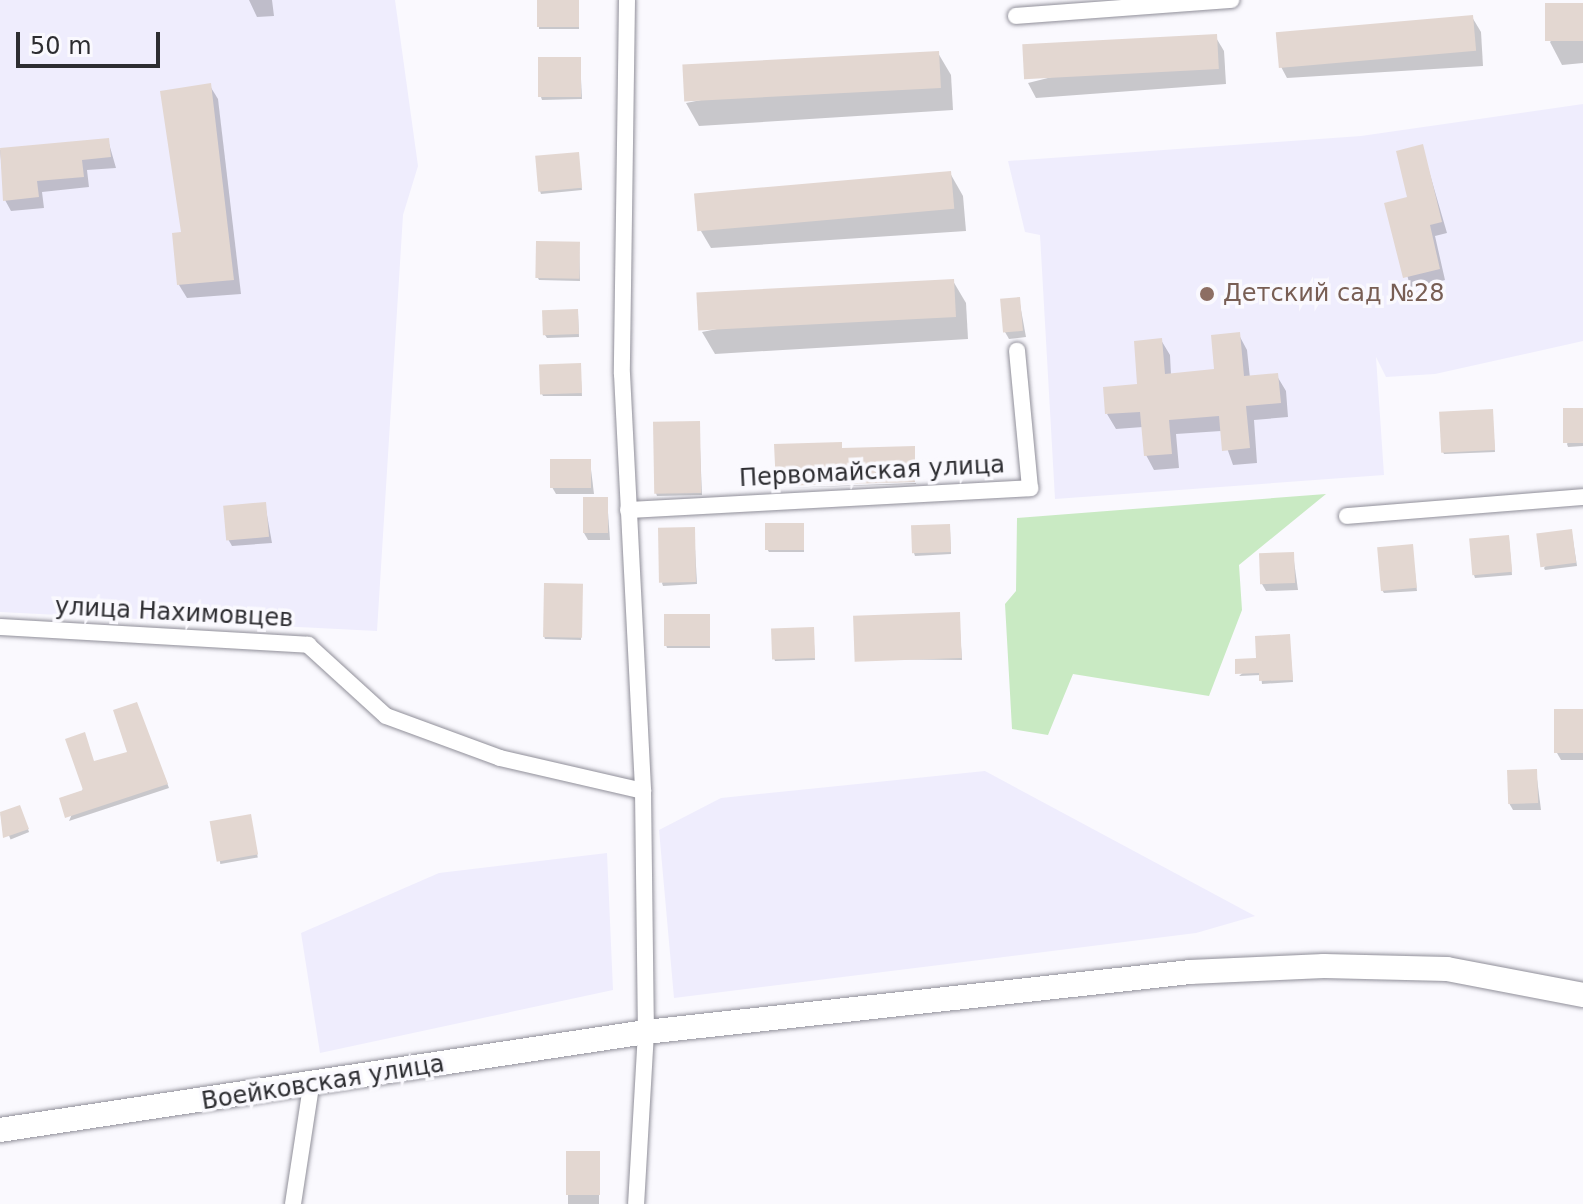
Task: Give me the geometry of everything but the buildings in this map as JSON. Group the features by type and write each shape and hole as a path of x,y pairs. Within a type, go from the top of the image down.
{"main road":[{"name":"Воейковская улица","path":"0,1130 311,1087 646,1032 1190,972 1324,966 1447,969 1583,995"}],"street":[{"path":"627,0 621,297 628,510 643,791 646,1032 636,1204"},
{"path":"1016,16 1231,0"},
{"name":"Первомайская улица","path":"628,510 1030,488 1017,351"},
{"path":"1347,516 1583,497"},
{"name":"улица Нахимовцев","path":"0,627 308,645 386,716 500,758 643,791"},
{"path":"293,1204 311,1087"}],"shaded area":[{"path":"0,0 395,0 418,166 403,215 377,631 0,612"},
{"name":"Детский сад №28","path":"1583,104 1583,341 1435,374 1386,377 1376,357 1384,475 1055,499 1040,235 1025,232 1008,161 1361,136"},
{"path":"985,771 1255,916 1196,933 674,998 659,830 721,798"},
{"path":"607,853 613,990 320,1053 301,933 439,873"}],"green space":[{"path":"1326,494 1239,565 1242,610 1209,696 1073,674 1048,735 1012,729 1005,604 1016,591 1017,518"}],"place":[{"name":"Детский сад №28","path":"1207,294"}]}
